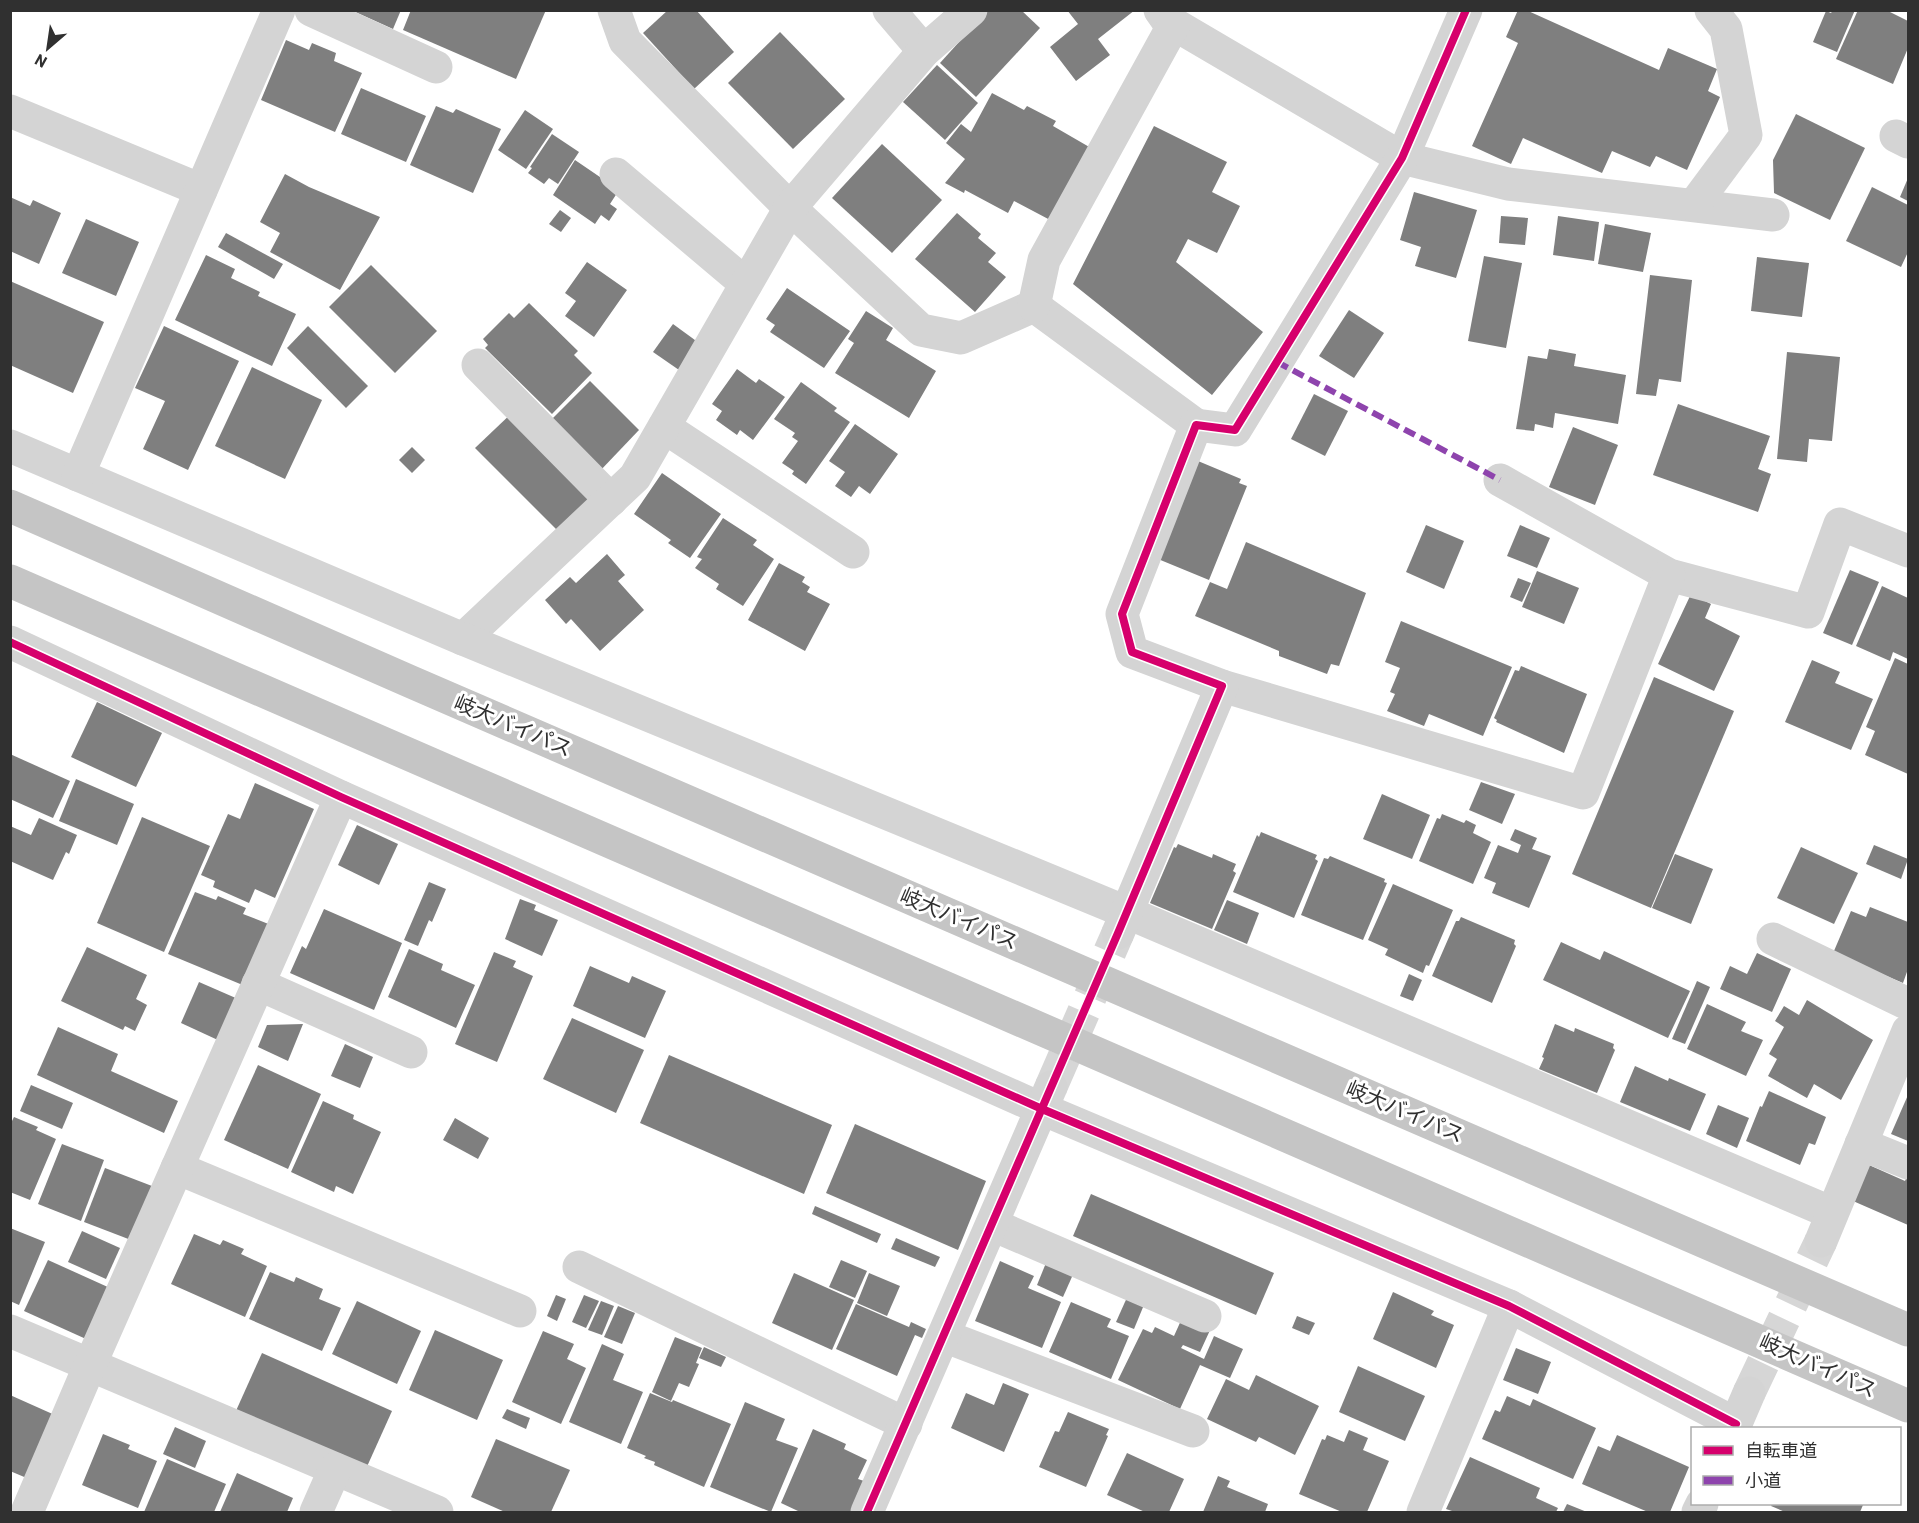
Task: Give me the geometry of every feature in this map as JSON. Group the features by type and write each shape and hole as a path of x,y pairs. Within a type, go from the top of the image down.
{"highway":[{"name":"岐大バイパス","path":"10,506 420,686 1908,1330"},
{"name":"岐大バイパス","path":"10,582 1908,1406"}],"street":[{"path":"78,475 279,10"},
{"path":"311,10 436,67"},
{"path":"614,10 625,41 790,208 921,330 961,338 1034,306"},
{"path":"889,10 924,51"},
{"path":"463,639 635,477 790,208 924,51 971,10"},
{"path":"1034,306 1196,425 1235,430 1402,158 1466,10"},
{"path":"1694,205 1746,135 1726,29 1710,10"},
{"path":"1034,306 1044,261 1167,17 1402,158 1508,184 1773,215"},
{"path":"10,111 201,190"},
{"path":"616,174 746,284"},
{"path":"478,365 611,500"},
{"path":"1196,425 1122,614 1132,652 1222,686 1583,793 1669,575"},
{"path":"664,427 853,552"},
{"path":"10,446 1122,922 1827,1227 1908,1030"},
{"path":"1500,480 1669,575 1808,612 1840,524 1908,551"},
{"path":"10,642 341,797 1047,1098 1509,1306 1735,1426 1749,1393"},
{"path":"1122,922 1222,686"},
{"path":"27,1512 341,797"},
{"path":"1773,939 1908,1004"},
{"path":"258,984 411,1052"},
{"path":"867,1512 1047,1098"},
{"path":"1861,1144 1908,1163"},
{"path":"177,1167 520,1311"},
{"path":"993,1225 1205,1316"},
{"path":"579,1267 906,1424"},
{"path":"1423,1512 1509,1306"},
{"path":"10,1331 437,1512"},
{"path":"944,1336 1193,1431"},
{"path":"316,1512 335,1469"}],"building":[{"path":"351,10 401,10 393,29"},
{"path":"411,10 546,10 516,79 403,30"},
{"path":"668,10 696,10 734,52 694,89 643,33"},
{"path":"988,10 1021,10 1040,28 976,97 940,63"},
{"path":"1067,10 1135,10 1098,39 1110,55 1076,81 1050,47 1078,24"},
{"path":"1518,10 1526,10 1659,70 1668,48 1717,69 1708,91 1720,97 1687,170 1656,156 1650,167 1612,151 1602,173 1523,138 1511,164 1472,146 1518,43 1506,37"},
{"path":"1833,10 1855,10 1837,52 1813,42 1826,11 1831,13"},
{"path":"1858,10 1886,10 1908,21 1908,48 1893,84 1836,59"},
{"path":"780,32 845,99 793,149 728,83"},
{"path":"286,40 309,50 312,43 336,53 334,61 362,73 335,132 261,100"},
{"path":"937,65 978,103 945,140 903,102"},
{"path":"361,88 426,116 406,162 341,134"},
{"path":"992,93 1024,110 1027,106 1056,121 1053,126 1091,148 1052,221 1014,201 1008,213 965,190 964,193 945,183 965,159 946,143 961,124 971,132"},
{"path":"436,106 453,113 456,109 501,129 473,193 410,165"},
{"path":"525,110 553,129 526,169 498,150"},
{"path":"1796,114 1865,148 1830,220 1774,193 1773,160"},
{"path":"1154,126 1227,162 1212,192 1240,206 1217,253 1188,239 1176,262 1263,332 1212,395 1073,284"},
{"path":"552,134 579,152 558,184 549,178 544,184 528,173"},
{"path":"882,144 942,200 892,253 832,198"},
{"path":"575,160 619,190 610,204 617,209 609,221 601,215 595,224 553,195"},
{"path":"285,174 309,187 380,217 340,290 270,252 280,233 260,222"},
{"path":"1908,178 1908,201 1900,197"},
{"path":"1872,187 1908,205 1908,252 1901,267 1846,241"},
{"path":"1414,192 1477,210 1456,278 1415,266 1421,247 1400,240"},
{"path":"10,197 30,206 33,200 61,213 39,264 10,251"},
{"path":"560,210 571,218 561,232 549,224"},
{"path":"957,213 981,234 978,238 996,253 988,262 1006,277 975,312 915,259"},
{"path":"1501,216 1528,218 1525,245 1499,243"},
{"path":"1558,216 1599,222 1594,261 1553,255"},
{"path":"86,219 139,242 116,296 62,273"},
{"path":"1605,224 1651,233 1643,272 1598,264"},
{"path":"226,233 283,264 274,279 218,247"},
{"path":"206,255 235,269 231,278 260,292 258,296 296,314 272,366 175,320"},
{"path":"1484,256 1522,263 1506,348 1468,341"},
{"path":"1757,257 1809,263 1802,317 1751,311"},
{"path":"587,262 627,290 594,337 565,316 576,301 565,293"},
{"path":"371,265 437,331 395,373 329,307"},
{"path":"1650,275 1692,280 1681,382 1659,379 1656,396 1636,394"},
{"path":"10,281 104,322 73,393 10,365"},
{"path":"787,288 850,331 824,368 770,332 775,325 766,319"},
{"path":"529,303 578,351 574,355 592,373 552,414 485,348 488,345 483,339 509,313 514,318"},
{"path":"1349,310 1384,333 1354,378 1319,356"},
{"path":"866,311 893,328 886,340 936,371 909,418 835,373 854,343 848,339"},
{"path":"673,324 699,343 679,370 653,352"},
{"path":"164,326 239,361 188,470 143,449 165,401 135,388"},
{"path":"308,326 368,386 346,408 287,348"},
{"path":"1549,349 1576,354 1574,366 1626,375 1618,424 1555,413 1553,428 1535,424 1534,431 1516,429 1528,356 1547,359"},
{"path":"1787,352 1840,357 1832,441 1809,439 1807,462 1777,459"},
{"path":"252,367 322,400 285,479 215,446"},
{"path":"737,369 756,383 759,379 785,397 753,440 740,430 737,435 716,420 722,411 712,404"},
{"path":"590,381 639,430 598,473 548,423"},
{"path":"801,382 837,408 834,411 850,422 806,484 792,474 794,471 782,463 798,441 792,437 795,433 774,419"},
{"path":"1314,394 1348,411 1325,456 1291,439"},
{"path":"1678,404 1770,436 1758,469 1771,474 1758,512 1653,475"},
{"path":"513,412 594,495 558,531 475,448"},
{"path":"855,424 898,454 870,494 859,486 851,497 835,486 845,472 829,461"},
{"path":"1573,427 1618,445 1595,505 1549,487"},
{"path":"412,447 425,460 412,473 399,460"},
{"path":"1198,461 1241,479 1239,483 1247,486 1209,580 1158,559"},
{"path":"662,473 721,514 690,558 668,543 671,540 634,514"},
{"path":"723,518 757,540 753,545 774,559 743,606 716,589 719,584 695,568 702,559 697,557"},
{"path":"1426,525 1464,541 1444,589 1406,572"},
{"path":"1520,525 1550,538 1537,568 1507,556"},
{"path":"1246,542 1366,593 1339,666 1331,664 1327,674 1279,656 1279,651 1195,616 1210,582 1227,589"},
{"path":"607,554 625,575 618,581 644,610 600,651 571,619 566,624 545,600 570,577 576,583"},
{"path":"779,563 805,577 802,582 810,587 807,592 830,604 805,651 748,620"},
{"path":"1850,570 1879,582 1852,645 1823,633"},
{"path":"1537,571 1579,588 1564,624 1522,607"},
{"path":"1518,578 1531,583 1522,602 1510,597"},
{"path":"1882,586 1908,598 1908,659 1893,652 1890,661 1856,646"},
{"path":"1691,594 1711,604 1705,618 1740,636 1714,691 1658,664"},
{"path":"1401,621 1512,667 1483,736 1429,714 1424,726 1387,711 1395,694 1390,692 1400,668 1385,662"},
{"path":"1895,658 1908,664 1908,774 1865,755 1875,731 1866,727"},
{"path":"1812,660 1840,672 1835,683 1873,699 1851,750 1785,722"},
{"path":"1521,666 1587,694 1564,753 1496,722 1494,718 1515,670 1519,671"},
{"path":"1654,677 1734,711 1651,908 1572,874"},
{"path":"97,702 162,733 136,787 71,757"},
{"path":"10,754 70,781 53,818 10,799"},
{"path":"76,779 134,804 117,845 59,821"},
{"path":"1481,782 1515,794 1502,824 1469,810"},
{"path":"255,783 314,809 275,898 255,889 249,903 213,887 215,881 201,875 228,814 240,819"},
{"path":"1382,794 1430,815 1412,859 1363,839"},
{"path":"1442,814 1476,825 1473,833 1491,842 1473,884 1419,861 1437,818 1440,819"},
{"path":"142,817 210,846 164,952 97,923"},
{"path":"39,818 77,835 69,854 66,852 53,880 10,861 10,826 31,835"},
{"path":"357,825 398,844 379,885 338,865"},
{"path":"1515,829 1537,838 1532,849 1551,856 1529,908 1492,893 1496,883 1484,878 1498,845 1518,853 1521,845 1510,840"},
{"path":"1261,832 1317,855 1315,859 1318,861 1294,918 1233,892 1257,835 1259,837"},
{"path":"1178,844 1212,858 1213,854 1236,864 1233,871 1236,873 1212,929 1150,903 1174,847 1176,848"},
{"path":"1874,845 1908,859 1901,879 1866,864"},
{"path":"1801,847 1858,873 1834,924 1777,898"},
{"path":"1675,854 1713,869 1691,924 1652,908"},
{"path":"1330,856 1385,879 1384,882 1387,883 1363,940 1301,915 1324,858 1328,859"},
{"path":"429,882 446,889 432,922 429,920 418,946 404,940"},
{"path":"1393,884 1453,910 1429,966 1426,965 1423,973 1385,955 1388,949 1368,940"},
{"path":"195,892 216,900 218,896 246,908 243,914 271,925 245,986 168,954"},
{"path":"520,899 536,905 534,910 558,920 542,956 505,939"},
{"path":"1227,900 1259,913 1247,944 1214,930"},
{"path":"1870,907 1908,922 1908,969 1903,983 1870,969 1831,958 1851,911 1866,917"},
{"path":"324,909 402,943 374,1010 290,973 302,946 306,949"},
{"path":"1461,917 1515,940 1516,946 1492,1003 1432,976 1456,921 1459,921"},
{"path":"1561,942 1600,960 1604,951 1690,991 1668,1038 1543,980"},
{"path":"87,947 147,975 136,999 147,1005 135,1031 125,1026 123,1030 61,1001"},
{"path":"409,949 443,964 441,970 475,985 456,1028 388,997"},
{"path":"494,952 516,961 513,967 533,976 497,1062 455,1044"},
{"path":"1757,953 1791,969 1772,1012 1720,989 1730,966 1747,974"},
{"path":"590,966 629,983 632,976 666,991 645,1038 573,1006"},
{"path":"1409,974 1422,980 1413,1001 1400,996"},
{"path":"1697,981 1710,987 1685,1044 1672,1039"},
{"path":"199,982 238,999 220,1041 181,1023"},
{"path":"1807,1000 1873,1040 1841,1100 1814,1084 1807,1098 1768,1076 1777,1059 1769,1054 1784,1027 1775,1021 1784,1006 1799,1015"},
{"path":"1707,1004 1746,1022 1741,1031 1763,1040 1746,1076 1687,1049"},
{"path":"572,1018 644,1050 616,1113 543,1079"},
{"path":"303,1024 288,1061 258,1047 267,1025"},
{"path":"1555,1024 1574,1032 1575,1028 1614,1044 1615,1050 1597,1093 1539,1069"},
{"path":"58,1027 118,1054 111,1071 178,1101 164,1133 37,1075"},
{"path":"345,1044 373,1057 360,1088 331,1076"},
{"path":"669,1055 832,1125 804,1194 640,1123"},
{"path":"258,1065 321,1094 288,1169 224,1140"},
{"path":"1635,1066 1668,1081 1669,1078 1706,1094 1690,1131 1620,1102"},
{"path":"31,1085 73,1103 62,1129 20,1111"},
{"path":"1769,1091 1826,1117 1815,1145 1809,1143 1800,1165 1746,1141 1760,1106 1762,1107"},
{"path":"1908,1095 1908,1141 1891,1134"},
{"path":"323,1101 354,1115 353,1119 381,1132 353,1194 336,1186 334,1192 291,1172"},
{"path":"1718,1105 1749,1118 1737,1148 1706,1134"},
{"path":"14,1117 38,1127 36,1130 56,1139 30,1200 10,1192 10,1125"},
{"path":"455,1118 489,1138 478,1159 443,1140"},
{"path":"855,1124 986,1181 958,1250 826,1193"},
{"path":"62,1144 104,1160 81,1221 38,1204"},
{"path":"1869,1165 1905,1181 1908,1174 1908,1225 1853,1201"},
{"path":"105,1168 152,1186 131,1240 84,1222"},
{"path":"1091,1194 1274,1273 1256,1315 1073,1236"},
{"path":"815,1206 881,1234 877,1243 812,1214"},
{"path":"10,1228 45,1242 19,1305 10,1301"},
{"path":"82,1231 120,1248 106,1279 68,1262"},
{"path":"194,1234 220,1245 223,1240 244,1249 241,1254 267,1266 245,1317 171,1284"},
{"path":"896,1238 940,1257 935,1267 891,1249"},
{"path":"1048,1258 1075,1270 1063,1297 1037,1285"},
{"path":"48,1260 110,1288 86,1339 24,1311"},
{"path":"841,1260 867,1271 855,1298 829,1287"},
{"path":"1000,1261 1034,1276 1028,1288 1061,1302 1042,1348 975,1321"},
{"path":"270,1272 294,1282 296,1277 323,1289 319,1299 341,1308 322,1351 249,1319"},
{"path":"794,1273 854,1300 832,1350 772,1323"},
{"path":"869,1273 900,1286 887,1316 857,1303"},
{"path":"1393,1292 1434,1311 1431,1315 1454,1325 1436,1368 1373,1339"},
{"path":"1129,1293 1146,1300 1134,1329 1116,1322"},
{"path":"556,1295 566,1299 557,1321 547,1316"},
{"path":"584,1295 599,1301 586,1328 572,1322"},
{"path":"357,1301 421,1331 397,1384 332,1354"},
{"path":"601,1301 614,1306 602,1335 588,1330"},
{"path":"1071,1302 1111,1319 1107,1327 1129,1336 1111,1379 1049,1352"},
{"path":"856,1304 909,1327 911,1322 926,1329 922,1338 915,1335 897,1376 836,1349"},
{"path":"618,1306 635,1313 622,1344 604,1337"},
{"path":"1183,1316 1211,1328 1200,1352 1183,1345 1181,1348 1204,1359 1214,1336 1243,1349 1230,1378 1200,1365 1180,1409 1118,1380 1143,1329 1152,1333 1155,1327 1174,1336"},
{"path":"1297,1316 1315,1323 1309,1335 1292,1328"},
{"path":"435,1330 503,1360 477,1420 409,1390"},
{"path":"543,1331 574,1344 567,1359 586,1368 561,1424 512,1402"},
{"path":"675,1337 702,1348 696,1363 699,1364 689,1387 679,1383 671,1401 652,1392"},
{"path":"602,1344 624,1354 613,1380 643,1392 621,1444 569,1422"},
{"path":"704,1347 726,1357 721,1367 699,1358"},
{"path":"1516,1348 1551,1362 1538,1394 1503,1380"},
{"path":"262,1353 392,1411 365,1471 235,1413"},
{"path":"1358,1366 1425,1396 1405,1441 1339,1412"},
{"path":"1256,1375 1319,1406 1295,1455 1259,1437 1256,1442 1207,1419 1226,1379 1249,1390"},
{"path":"1003,1383 1029,1394 1004,1452 951,1428 966,1393 994,1405"},
{"path":"650,1393 731,1424 704,1487 654,1465 655,1462 644,1458 646,1456 627,1448"},
{"path":"10,1395 57,1416 29,1479 10,1471"},
{"path":"1507,1396 1530,1406 1533,1399 1596,1428 1573,1479 1482,1439 1495,1410 1500,1412"},
{"path":"745,1402 785,1419 776,1440 798,1448 771,1512 710,1487"},
{"path":"507,1409 530,1418 526,1429 502,1418"},
{"path":"1068,1412 1109,1429 1086,1487 1039,1467 1055,1431 1059,1432"},
{"path":"175,1427 206,1441 195,1468 163,1454"},
{"path":"813,1429 846,1444 844,1449 867,1460 858,1479 864,1481 851,1512 797,1512 781,1503"},
{"path":"1349,1430 1368,1438 1363,1450 1389,1461 1367,1512 1342,1512 1299,1494 1322,1439 1325,1440 1327,1435 1344,1442"},
{"path":"103,1434 130,1445 128,1449 157,1461 138,1508 82,1485"},
{"path":"1617,1435 1689,1467 1670,1512 1648,1512 1582,1484 1598,1446 1610,1451"},
{"path":"496,1439 570,1470 551,1512 505,1512 471,1497"},
{"path":"1127,1453 1184,1479 1169,1512 1145,1512 1107,1495"},
{"path":"1470,1457 1540,1488 1536,1498 1558,1508 1556,1512 1455,1512 1446,1509"},
{"path":"167,1459 226,1484 214,1512 144,1512"},
{"path":"237,1473 293,1498 287,1512 220,1512"},
{"path":"1218,1476 1230,1481 1227,1487 1268,1504 1265,1512 1203,1512"},
{"path":"1567,1504 1587,1512 1563,1512"},
{"path":"1863,1505 1860,1512 1785,1512 1771,1506"}],"tunnel":[{"path":"1051,1087 1118,933"},
{"path":"1749,1393 1821,1241"}],"marked path":[{"path":"1277,362 1500,480"}],"cycle path":[{"path":"867,1512 1118,933 1222,686 1132,652 1122,614 1196,425 1235,430 1402,158 1466,10"},
{"path":"10,642 341,797 1042,1109 1509,1306 1736,1424"}]}
